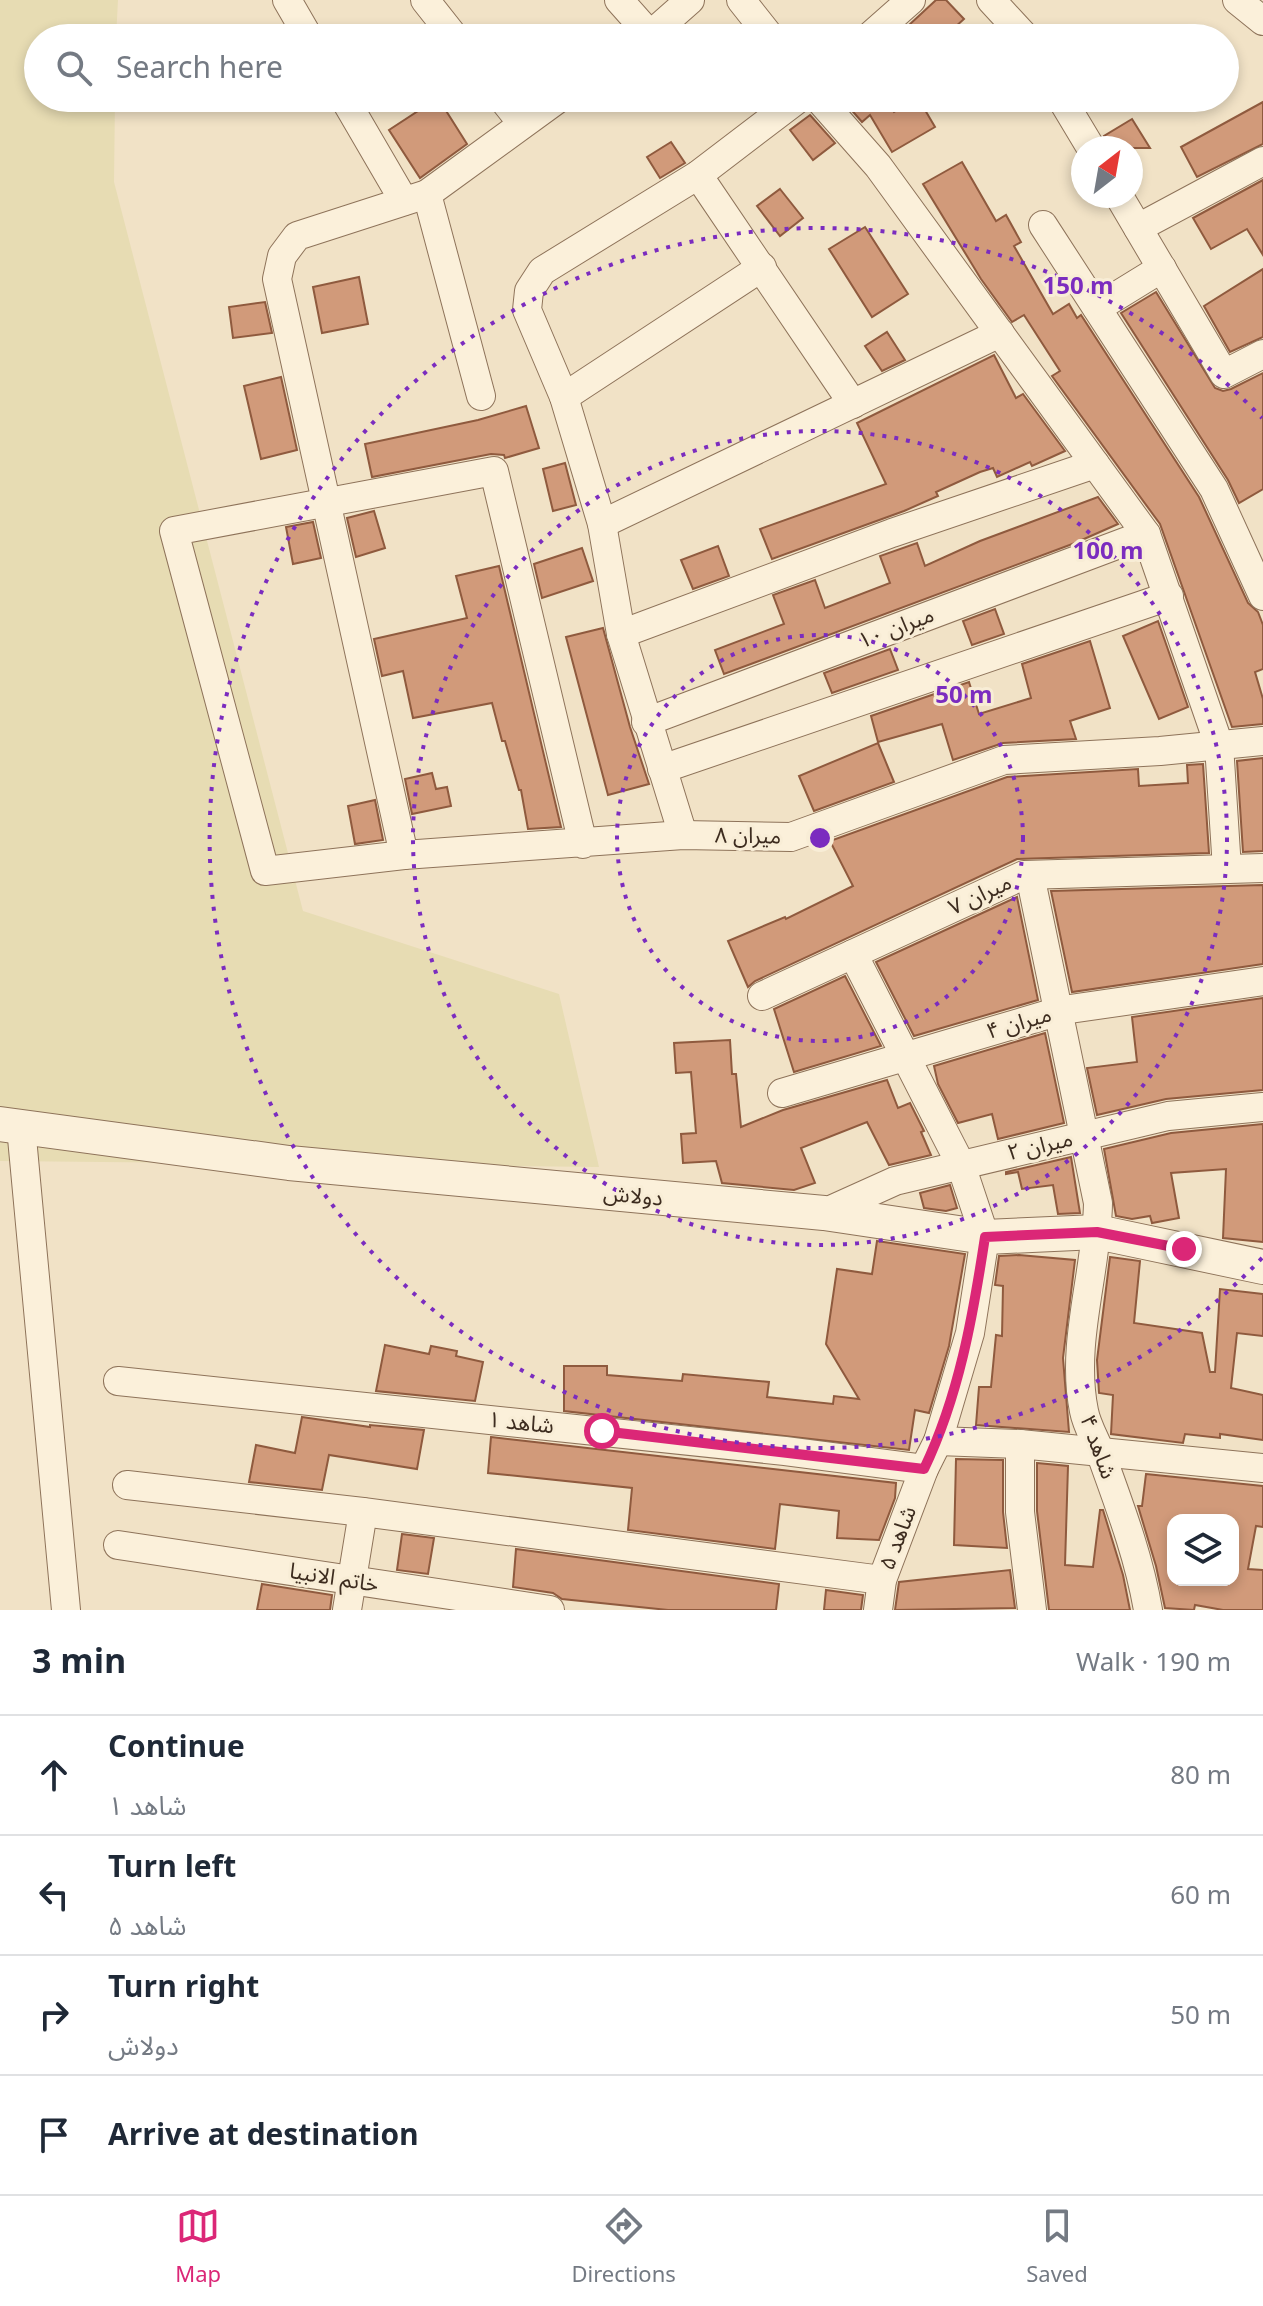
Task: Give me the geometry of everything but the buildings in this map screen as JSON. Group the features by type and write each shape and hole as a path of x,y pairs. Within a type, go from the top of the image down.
{"street":[{"path":"287,0 301,24"},
{"path":"425,0 444,24"},
{"path":"619,0 638,24"},
{"path":"663,24 690,0"},
{"path":"741,0 760,24"},
{"path":"884,24 911,0"},
{"path":"991,0 1013,24"},
{"path":"1237,0 1263,21"},
{"path":"354,112 415,198 481,396"},
{"path":"513,112 522,123"},
{"path":"404,855 277,279 282,256 297,236 415,198 538,112"},
{"path":"683,835 621,634 602,524 564,397 527,310 529,291 542,271 698,175 781,112"},
{"path":"830,112 878,166 1146,534 1219,745 1227,869"},
{"path":"1069,112 1084,136"},
{"path":"1138,228 1263,161"},
{"path":"698,175 853,404"},
{"path":"1126,208 1224,374 1263,354"},
{"path":"1043,225 1214,489 1263,596"},
{"path":"564,397 762,267"},
{"path":"1097,308 1162,268"},
{"path":"602,524 1000,333"},
{"path":"621,634 892,533 1095,464"},
{"path":"327,504 494,471 583,844"},
{"name":"میران ۸","path":"327,504 174,531 265,871 404,855 683,835 791,837 1004,760 1263,741"},
{"name":"میران ۱۰","path":"646,722 1146,534"},
{"path":"662,769 1169,596"},
{"name":"میران ۷","path":"762,996 1024,875 1263,868"},
{"name":"شاهد ۴","path":"1030,875 1098,1203 1079,1367 1084,1414 1101,1452 1142,1575 1148,1610"},
{"path":"853,954 961,1165 985,1237"},
{"name":"میران ۴","path":"782,1093 1060,1011 1263,981"},
{"name":"میران ۲","path":"824,1213 895,1181 961,1165 1168,1116 1263,1107"},
{"path":"10,1125 66,1610"},
{"name":"دولاش","path":"10,1125 289,1163 824,1213 985,1237 1097,1232 1263,1267"},
{"name":"شاهد ۵","path":"878,1610 882,1580 924,1469 938,1441 970,1333 985,1237"},
{"name":"شاهد ۱","path":"118,1381 770,1449 924,1469"},
{"path":"938,1441 1020,1444 1263,1468"},
{"path":"1020,1444 1020,1512 1032,1610"},
{"path":"127,1485 363,1512 882,1580"},
{"path":"347,1610 363,1512"},
{"name":"خاتم الانبیا","path":"118,1545 353,1582 453,1603 550,1610"}],"shaded area":[{"path":"0,0 118,0 117,24 24,24 24,112 115,112 114,182 303,911 559,994 599,1167 0,1161"}],"route":[{"path":"602,1431 924,1469 938,1441 970,1333 985,1237 1097,1232 1184,1249"}]}
